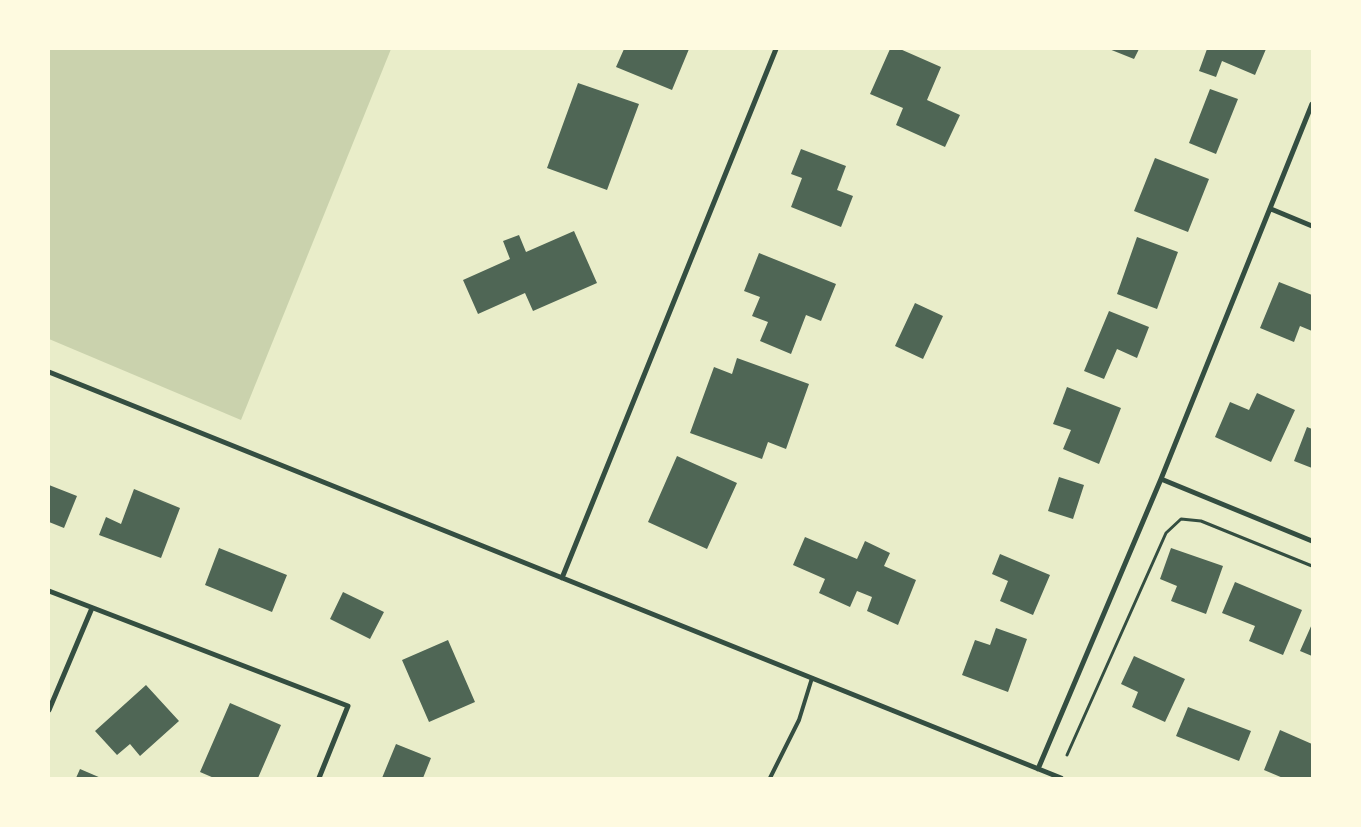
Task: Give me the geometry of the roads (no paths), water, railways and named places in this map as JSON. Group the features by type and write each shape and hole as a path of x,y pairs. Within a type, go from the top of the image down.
{"street":[{"path":"562,578 776,49"},
{"path":"1038,769 1162,479 1312,104"},
{"path":"1270,209 1312,226"},
{"path":"49,372 1061,778"},
{"path":"1162,479 1312,541"},
{"path":"49,591 348,706 320,778"},
{"path":"49,710 92,608"}],"lane":[{"path":"770,778 798,720 812,678"}]}
